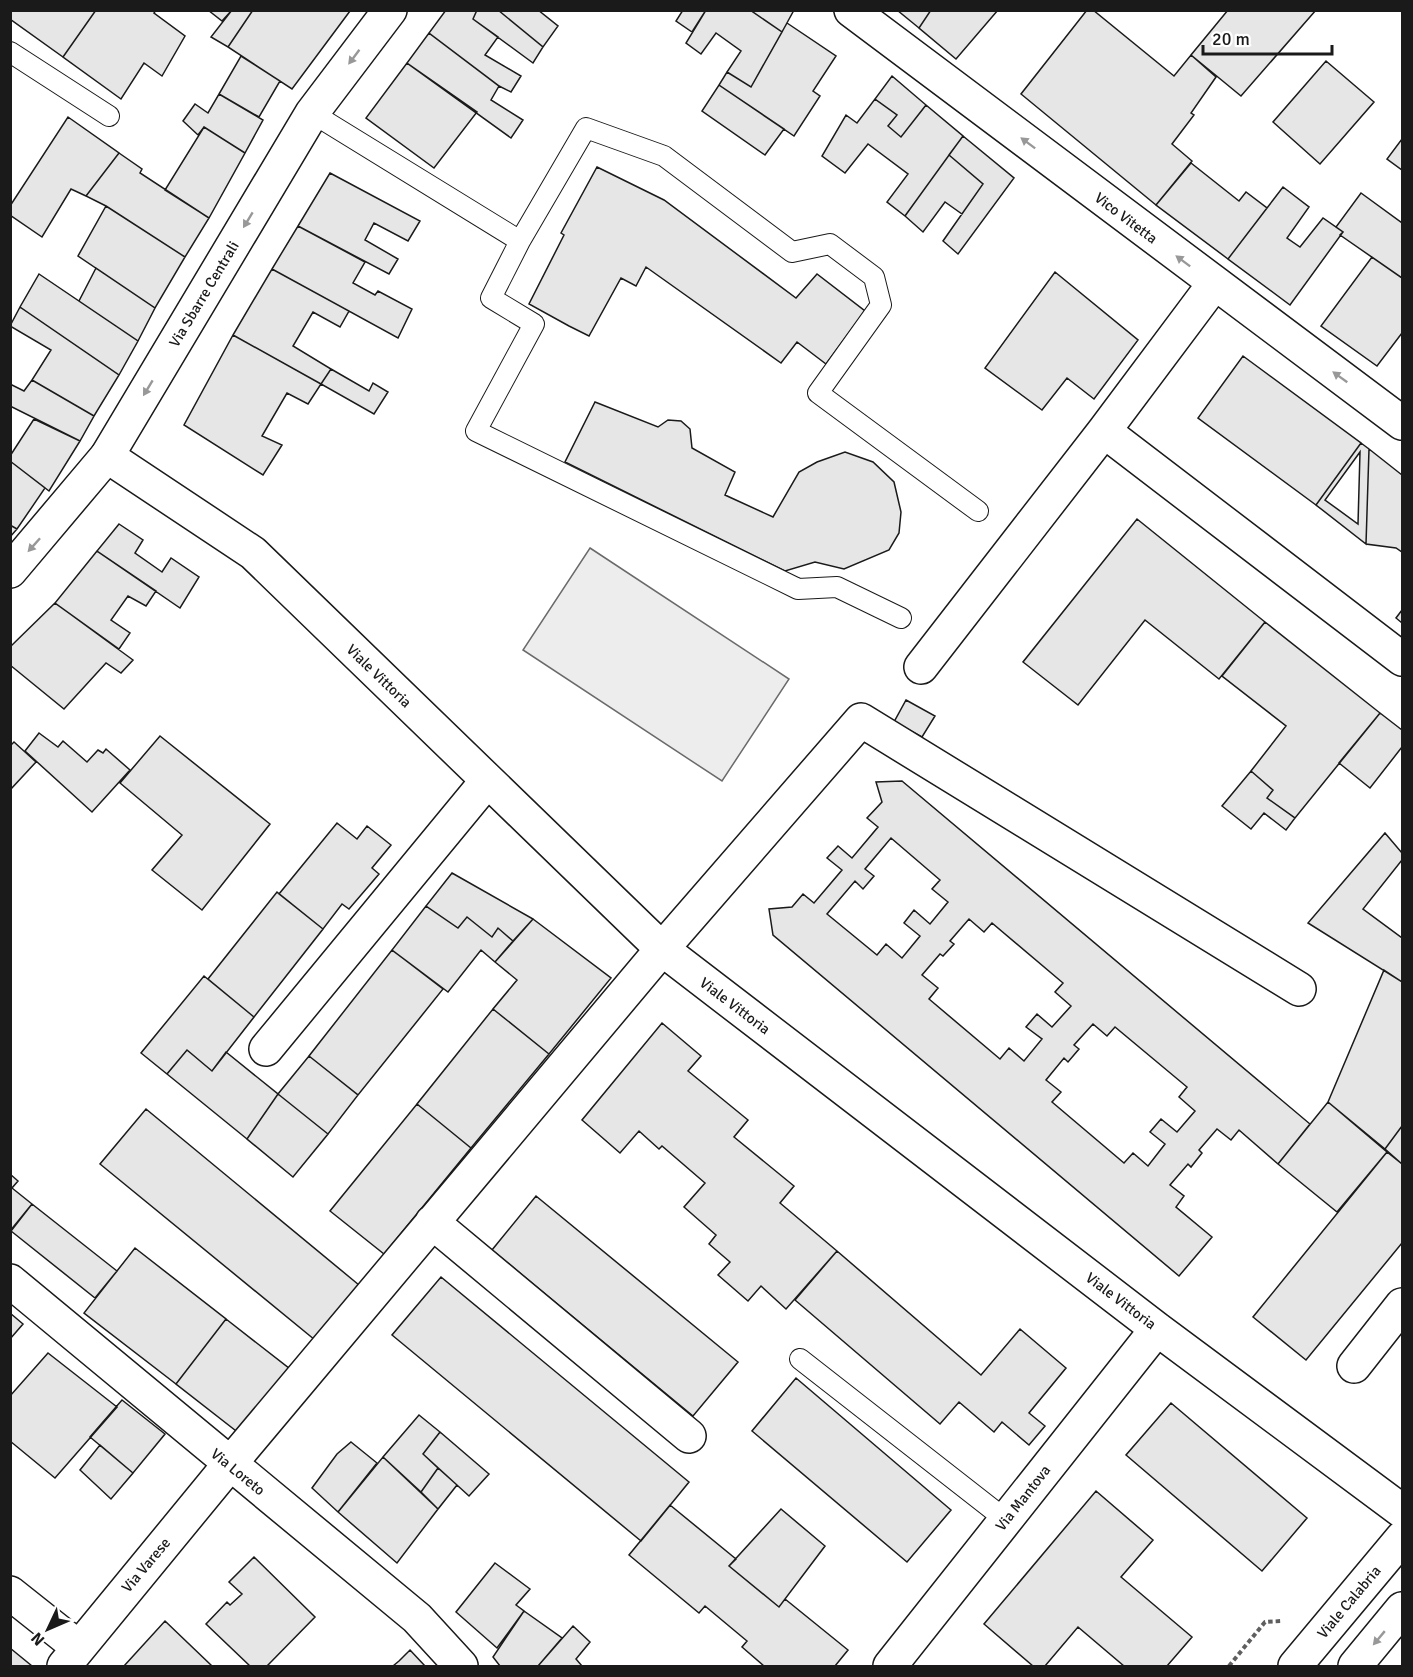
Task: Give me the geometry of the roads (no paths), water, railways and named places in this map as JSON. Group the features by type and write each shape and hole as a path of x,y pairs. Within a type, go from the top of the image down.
{"street":[{"name":"Via Sbarre Centrali","path":"10,571 107,456 312,113 390,10"},
{"name":"Vico Vitetta","path":"851,10 1214,284 1397,408"},
{"path":"921,667 1104,431 1214,284"},
{"path":"1104,431 1402,659"},
{"name":"Viale Vittoria","path":"107,456 253,553 662,949 1157,1329 1402,1511"},
{"name":"Via Varese","path":"71,1657 662,949 861,720 1299,989"},
{"path":"266,1050 487,781"},
{"path":"432,1222 689,1436"},
{"name":"Via Loreto","path":"10,1281 229,1465 417,1618 461,1666"},
{"path":"1354,1366 1402,1305"},
{"name":"Via Mantova","path":"890,1666 1157,1329"},
{"name":"Viale Calabria","path":"1295,1666 1402,1538"},
{"path":"10,1593 71,1657"},
{"path":"1355,1666 1402,1609"}],"lane":[{"path":"10,52 110,116"},
{"path":"312,113 520,241"},
{"path":"901,618 837,587 798,590 476,431 534,324 490,298 520,241 586,128 664,156 792,252 830,244 874,277 881,305 818,393 978,511"},
{"path":"800,1359 1006,1520"}]}
